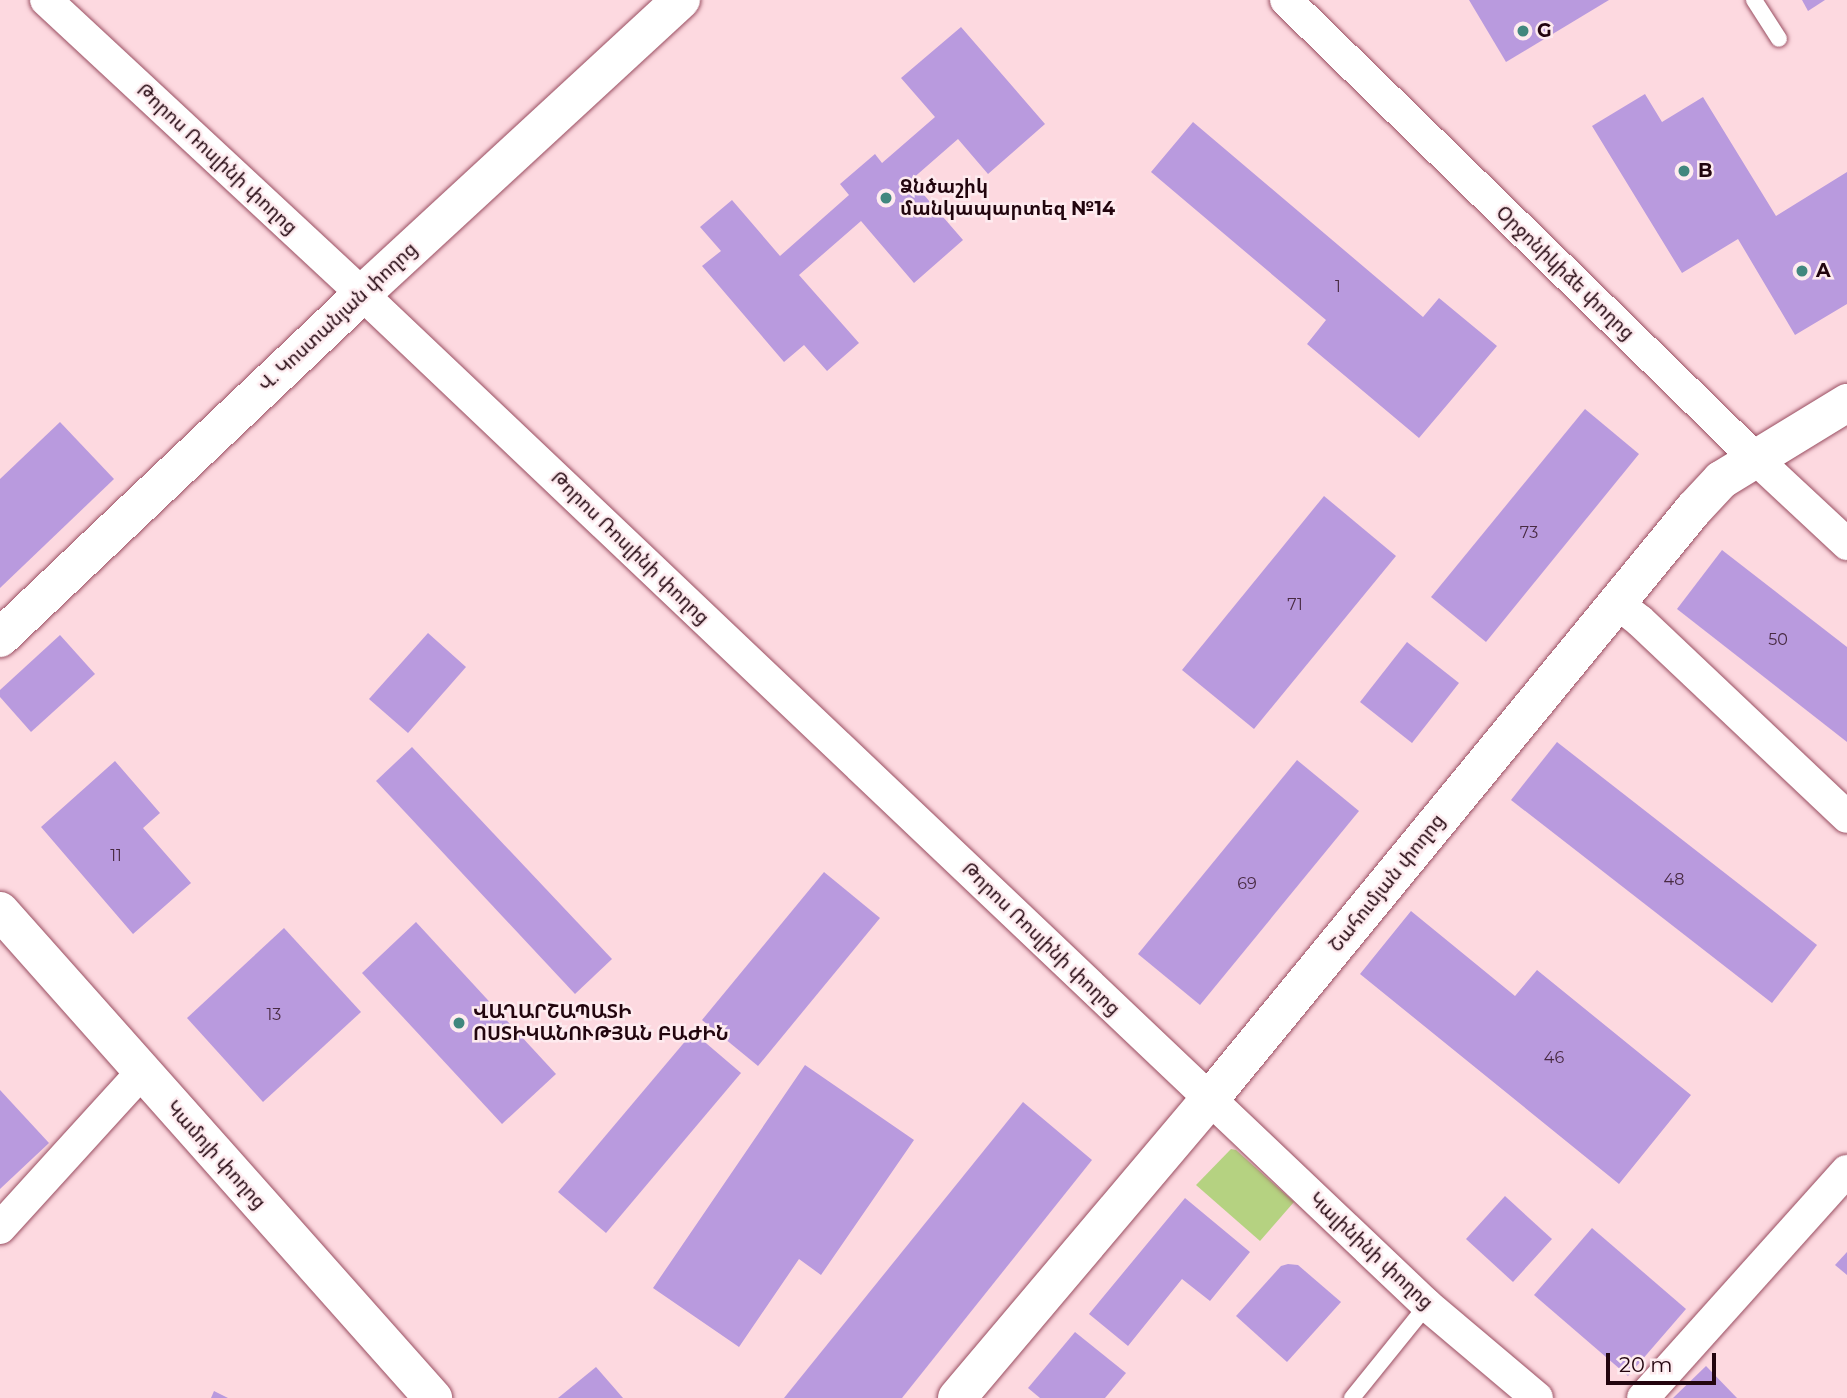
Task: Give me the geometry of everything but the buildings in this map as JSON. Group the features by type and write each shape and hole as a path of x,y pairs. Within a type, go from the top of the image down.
{"main road":[{"name":"Վ. Կոստանյան փողոց","path":"0,638 362,294 681,0"},
{"name":"Շահումյան փողոց","path":"957,1398 1209,1100 1721,480 1847,403"},
{"name":"Կամոյի փողոց","path":"0,911 433,1398"}],"street":[{"name":"Թորոս Ռոսլինի փողոց","path":"47,0 362,294 1209,1100"},
{"name":"Օրջոնիկիձե փողոց","path":"1286,0 1756,459 1847,544"},
{"path":"1617,603 1640,621 1847,817"},
{"path":"0,1228 142,1072"},
{"name":"Կալինինի փողոց","path":"1209,1100 1427,1305 1537,1398"},
{"path":"1643,1398 1847,1171"}],"lane":[{"path":"1754,0 1779,38"},
{"path":"1352,1398 1427,1305"}],"green space":[{"path":"1231,1149 1236,1150 1294,1202 1260,1241 1196,1185"}],"place":[{"name":"G","path":"1523,31"},
{"name":"B","path":"1684,171"},
{"name":"Ձնծաշիկ մանկապարտեզ №14","path":"886,198"},
{"name":"A","path":"1802,271"},
{"name":"ՎԱՂԱՐՇԱՊԱՏԻ ՈՍՏԻԿԱՆՈՒԹՅԱՆ ԲԱԺԻՆ","path":"459,1023"}]}
